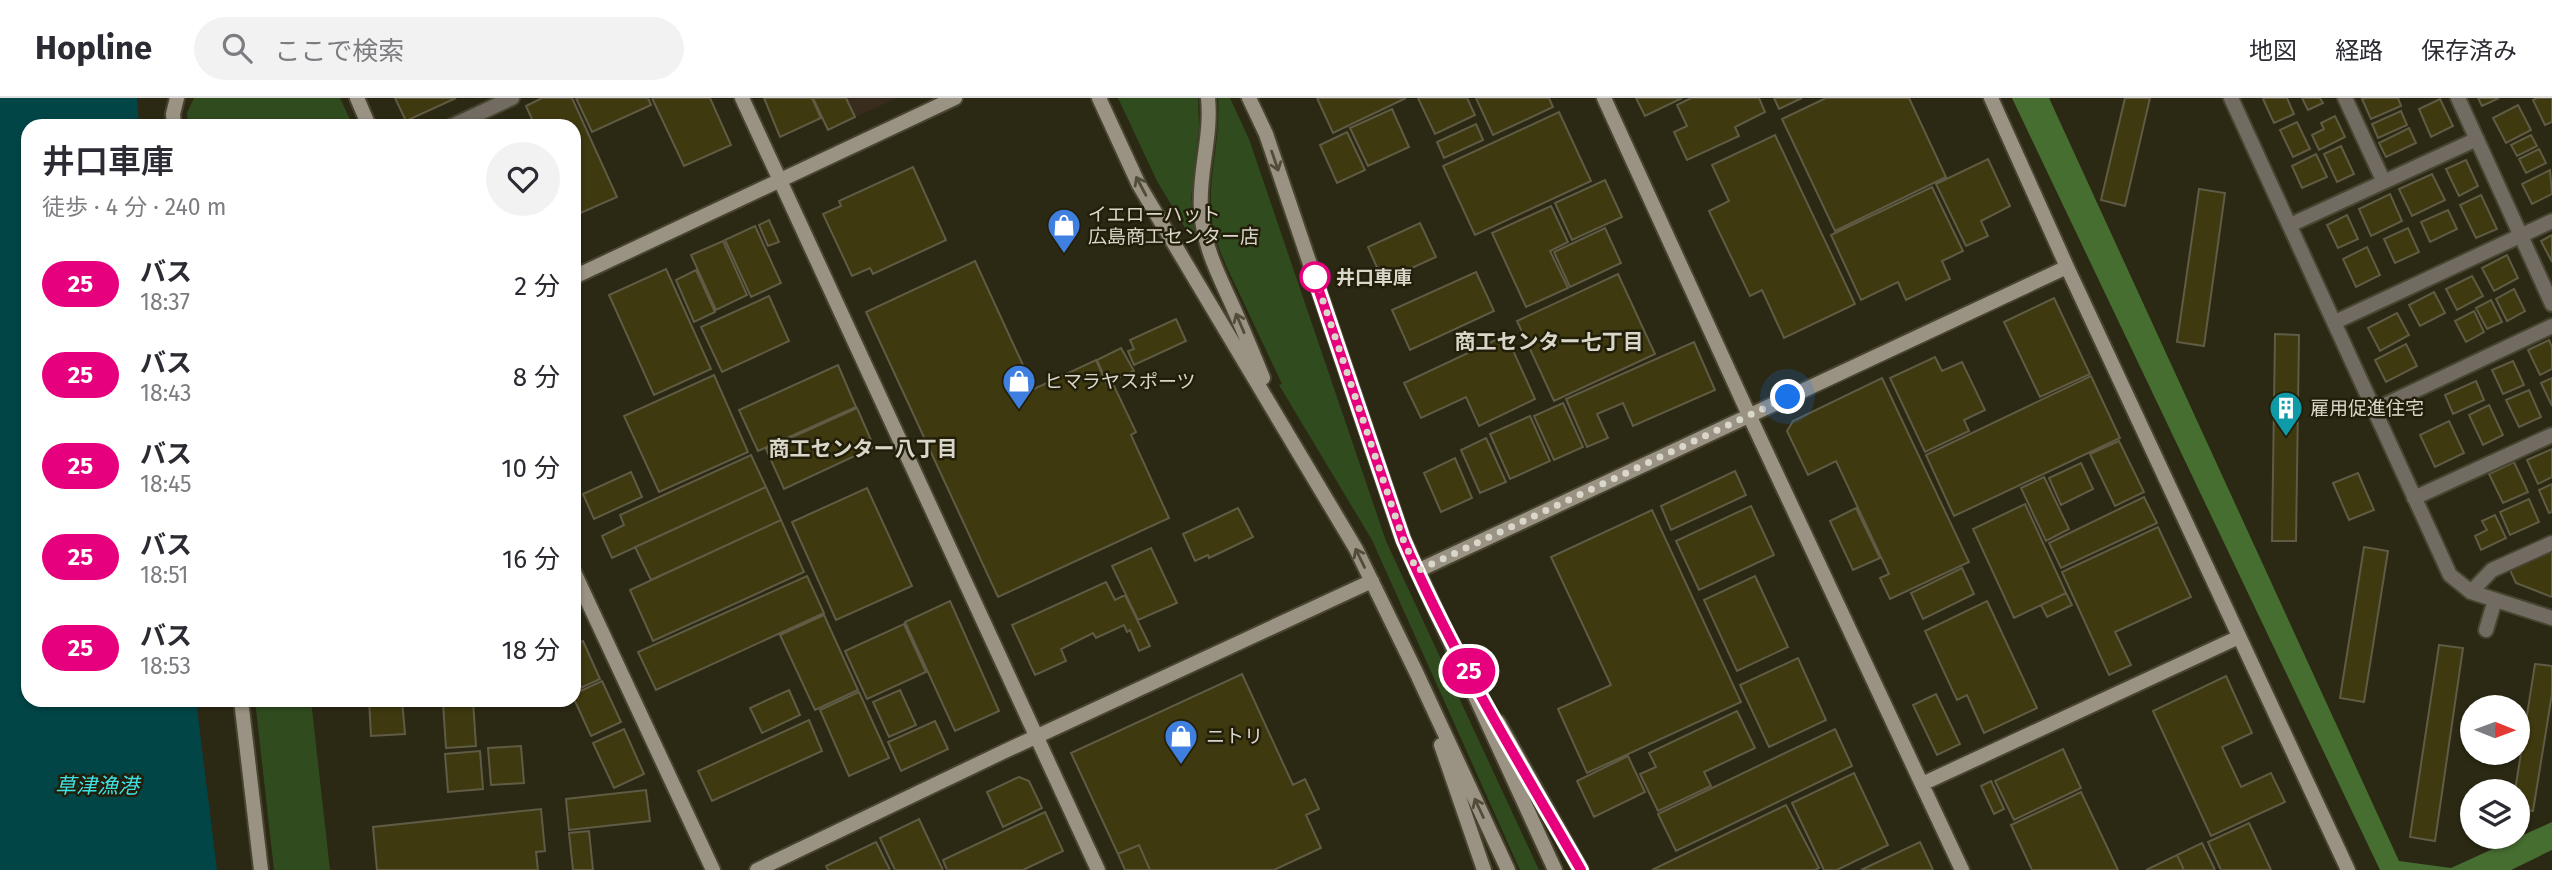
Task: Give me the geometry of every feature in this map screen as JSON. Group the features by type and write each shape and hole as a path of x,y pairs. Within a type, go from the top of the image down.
{"street":[{"path":"173,119 177,98"},
{"path":"357,98 366,119"},
{"path":"467,119 512,98"},
{"path":"741,98 1098,870"},
{"path":"581,274 955,98"},
{"path":"1099,98 1139,185 1356,549 1508,870"},
{"path":"1208,98 1209,133 1201,192 1205,239 1213,264 1286,430"},
{"path":"1249,98 1266,134 1399,526 1417,571 1451,639 1555,870"},
{"path":"1604,98 1962,870"},
{"path":"1991,98 2348,870"},
{"path":"2231,98 2450,575 2471,592 2552,618"},
{"path":"2345,98 2383,180"},
{"path":"2458,98 2552,304"},
{"path":"2290,225 2477,139"},
{"path":"2334,322 2552,221"},
{"path":"1417,571 2067,267"},
{"path":"2374,410 2552,326"},
{"path":"2414,498 2552,435"},
{"path":"2471,592 2492,570 2552,543"},
{"path":"757,870 1037,736 1372,582"},
{"path":"581,587 713,870"},
{"path":"2487,630 2495,600"},
{"path":"1923,784 2239,637"},
{"path":"1451,639 1581,870"},
{"path":"1416,672 1484,870"},
{"path":"242,707 261,870"}],"shaded area":[{"path":"813,98 897,98 827,130"}],"green space":[{"path":"194,98 340,98 350,119 187,119 187,113"},
{"path":"1118,98 1198,98 1199,126 1191,198 1196,242 1194,243 1157,181"},
{"path":"1218,98 1230,98 1249,139 1386,541 1539,870 1520,870 1372,540 1279,385 1282,384 1223,257 1211,210"},
{"path":"2012,98 2049,98 2399,861 2451,868 2493,849 2530,849 2530,832 2552,822 2552,850 2511,870 2380,870"},
{"path":"256,707 312,707 330,870 274,870"}],"water":[{"name":"草津漁港","path":"0,98 137,98 138,119 21,119 21,707 197,707 217,870 0,870"}],"building":[{"path":"395,98 456,98 410,119 405,119"},
{"path":"542,98 572,98 617,197 581,213 581,119 532,119 526,106"},
{"path":"576,98 648,98 651,105 592,132"},
{"path":"652,98 710,98 731,145 684,166"},
{"path":"764,98 812,98 821,118 780,137"},
{"path":"813,98 846,98 855,117 828,130"},
{"path":"1317,98 1406,98 1333,133"},
{"path":"1418,98 1467,98 1475,115 1435,134"},
{"path":"1476,98 1549,98 1553,107 1493,135"},
{"path":"1636,98 1682,98 1645,116"},
{"path":"1691,98 1759,98 1765,112 1735,127 1739,136 1687,160 1674,132 1687,126 1677,105"},
{"path":"1774,98 1802,98 1779,109"},
{"path":"1826,98 1909,98 1946,177 1835,231 1782,119"},
{"path":"2125,98 2150,98 2125,206 2101,200"},
{"path":"2287,98 2294,114 2274,123 2263,99"},
{"path":"2302,98 2320,98 2323,103 2308,110"},
{"path":"2398,98 2401,106 2371,119 2362,99"},
{"path":"2478,98 2499,98 2482,106"},
{"path":"2552,98 2552,122 2545,125 2533,100"},
{"path":"2440,99 2453,126 2431,137 2419,109"},
{"path":"2518,105 2531,130 2506,143 2493,118"},
{"path":"1392,109 1409,147 1368,166 1350,128"},
{"path":"2401,111 2407,125 2378,138 2372,124"},
{"path":"1559,112 1591,181 1475,235 1443,166"},
{"path":"2335,116 2345,137 2319,150 2312,135 2324,129 2321,123"},
{"path":"2297,122 2310,149 2293,157 2280,130"},
{"path":"1476,124 1483,140 1444,158 1437,142"},
{"path":"2409,128 2416,143 2386,157 2379,143"},
{"path":"1347,132 1365,170 1337,183 1320,145"},
{"path":"1775,135 1855,304 1784,338 1762,290 1750,296 1709,211 1729,201 1712,165"},
{"path":"2531,135 2537,146 2517,156 2511,145"},
{"path":"2341,146 2354,174 2337,182 2324,154"},
{"path":"2539,149 2546,163 2526,173 2519,159"},
{"path":"2316,154 2327,177 2302,188 2292,166"},
{"path":"1988,159 2010,206 1981,221 1988,236 1966,246 1936,184"},
{"path":"2466,160 2478,186 2459,196 2446,169"},
{"path":"913,167 946,240 873,274 870,268 852,276 823,214 841,206 839,201"},
{"path":"2550,170 2552,194 2532,204 2522,184"},
{"path":"2432,174 2445,200 2412,216 2399,189"},
{"path":"1605,180 1622,217 1572,240 1555,203"},
{"path":"1932,187 1963,251 1942,261 1950,279 1906,300 1898,282 1861,300 1831,235"},
{"path":"2199,189 2225,193 2204,346 2177,342"},
{"path":"2390,194 2402,221 2371,236 2359,209"},
{"path":"2481,195 2497,229 2476,238 2460,205"},
{"path":"1551,206 1568,242 1550,251 1568,288 1526,307 1492,233"},
{"path":"2448,210 2457,229 2430,242 2421,222"},
{"path":"2347,215 2358,239 2338,248 2327,225"},
{"path":"769,220 779,242 768,246 759,225"},
{"path":"1420,223 1436,257 1383,281 1368,247"},
{"path":"755,226 781,283 751,297 725,240"},
{"path":"1605,228 1621,263 1570,287 1554,252"},
{"path":"2408,228 2419,252 2395,263 2384,239"},
{"path":"2552,235 2552,262 2541,241"},
{"path":"723,241 747,295 716,310 691,255"},
{"path":"2367,247 2380,275 2356,287 2343,259"},
{"path":"2507,255 2518,278 2494,291 2482,268"},
{"name":"ヒマラヤスポーツ","path":"975,261 1034,389 1096,360 1109,389 1114,386 1136,432 1131,435 1169,518 998,597 866,312"},
{"path":"666,269 711,369 654,395 609,295"},
{"path":"696,270 715,312 694,322 676,280"},
{"path":"1476,272 1494,311 1410,350 1392,310"},
{"path":"1618,274 1655,354 1554,401 1517,321"},
{"path":"2472,276 2483,296 2457,310 2446,289"},
{"path":"2514,289 2525,311 2507,321 2496,299"},
{"path":"2434,292 2445,313 2420,326 2409,305"},
{"path":"769,296 789,341 722,372 701,327"},
{"path":"2054,298 2090,374 2040,397 2004,322"},
{"path":"2491,300 2502,322 2487,329 2476,308"},
{"path":"2474,311 2484,332 2466,342 2455,321"},
{"path":"2397,313 2409,335 2380,351 2368,328"},
{"path":"1176,319 1186,341 1134,365 1128,351 1134,349 1130,340"},
{"name":"雇用促進住宅","path":"2275,334 2299,335 2296,541 2272,541"},
{"path":"1506,335 1535,399 1479,426 1466,397 1421,418 1404,383"},
{"path":"2549,340 2552,347 2552,369 2540,375 2528,350"},
{"path":"1694,342 1715,390 1633,426 1623,403 1597,414 1608,438 1587,447 1566,399"},
{"path":"2406,344 2417,366 2386,382 2375,360"},
{"path":"1121,348 1134,371 1107,383 1097,360"},
{"path":"1935,357 1942,371 1962,362 1985,410 1964,420 1969,431 1925,452 1890,378"},
{"path":"2513,361 2524,385 2503,394 2492,370"},
{"path":"838,365 856,407 758,451 739,410"},
{"path":"714,375 748,452 659,492 624,416"},
{"path":"2091,376 2120,438 1954,516 1926,455"},
{"path":"1882,378 1969,562 1890,599 1880,578 1889,574 1836,461 1808,475 1787,431 1793,421"},
{"path":"2552,378 2552,406 2541,383"},
{"path":"2476,381 2484,400 2453,414 2445,395"},
{"path":"2529,390 2541,417 2519,427 2506,400"},
{"path":"1563,403 1583,447 1554,460 1534,416"},
{"path":"2489,405 2503,435 2483,445 2469,415"},
{"path":"857,408 874,447 784,489 766,449"},
{"path":"1530,416 1550,461 1510,479 1490,434"},
{"path":"2449,421 2464,453 2435,467 2420,435"},
{"path":"1486,438 1506,482 1480,493 1461,450"},
{"path":"2119,441 2144,492 2115,506 2090,454"},
{"path":"2552,449 2552,477 2538,484 2527,460"},
{"path":"751,455 766,487 612,558 602,536 624,525 620,515"},
{"path":"1455,458 1472,498 1441,512 1424,473"},
{"path":"2514,462 2528,492 2503,503 2489,474"},
{"path":"2081,463 2093,489 2061,505 2049,478"},
{"path":"1735,471 1746,495 1671,530 1661,506"},
{"path":"631,472 642,497 594,519 583,494"},
{"path":"2358,473 2374,510 2349,520 2333,483"},
{"path":"2044,477 2069,529 2046,541 2021,488"},
{"path":"2552,484 2552,512 2549,513 2539,490"},
{"path":"766,487 781,520 651,580 635,547"},
{"path":"867,488 912,586 836,620 792,522"},
{"path":"2144,497 2157,523 2061,568 2049,543"},
{"path":"2529,499 2539,522 2510,535 2500,512"},
{"path":"2025,504 2066,593 2014,618 1973,529"},
{"path":"1751,506 1774,555 1699,590 1676,541"},
{"path":"1238,508 1253,537 1209,558 1208,555 1195,561 1183,534"},
{"path":"1856,508 1880,558 1853,570 1830,521"},
{"path":"1652,510 1741,702 1587,773 1558,709 1611,685 1551,557"},
{"path":"2495,515 2506,538 2481,550 2475,536 2487,530 2482,521"},
{"path":"781,520 804,572 653,641 630,590"},
{"path":"2158,527 2191,597 2115,632 2131,665 2109,675 2062,572"},
{"path":"2364,547 2388,551 2364,702 2340,698"},
{"path":"1151,548 1177,603 1138,620 1112,566"},
{"path":"2552,549 2552,597 2516,583 2509,568"},
{"path":"1962,568 1974,594 1923,619 1911,593"},
{"path":"807,576 824,613 656,690 638,652"},
{"path":"1755,576 1788,647 1737,671 1704,600"},
{"path":"1106,582 1115,600 1125,595 1150,646 1139,651 1130,630 1127,632 1124,625 1096,638 1093,633 1061,649 1066,661 1035,675 1012,625"},
{"path":"2066,593 2072,605 2047,617 2041,605"},
{"path":"950,601 999,711 955,731 905,622"},
{"path":"1987,601 2037,708 1984,733 1967,695 1957,700 1925,631"},
{"path":"824,615 858,690 815,710 780,635"},
{"path":"904,624 926,672 867,699 845,651"},
{"path":"583,641 600,679 581,688"},
{"path":"2439,645 2463,648 2435,841 2410,837"},
{"path":"1798,658 1826,720 1769,747 1740,685"},
{"path":"2535,664 2552,666 2552,694 2533,811 2530,810 2530,779 2517,779 2519,765 2530,765 2530,696"},
{"name":"ニトリ","path":"1242,674 1293,785 1305,779 1319,809 1306,815 1321,848 1274,870 1150,870 1139,845 1118,854 1071,753"},
{"path":"2226,676 2252,733 2222,747 2241,787 2271,773 2285,802 2211,836 2153,711"},
{"path":"602,681 621,722 591,736 578,707 581,707 581,691"},
{"path":"789,690 800,715 762,733 750,708"},
{"path":"900,690 916,725 889,737 873,702"},
{"path":"859,692 889,758 849,776 820,710"},
{"path":"1936,694 1960,744 1937,755 1913,705"},
{"path":"369,707 403,707 405,734 371,736"},
{"path":"443,707 473,707 476,746 446,748"},
{"path":"1737,711 1755,748 1704,772 1711,786 1658,811 1640,774 1656,767 1649,753"},
{"path":"809,720 822,751 712,801 698,771"},
{"path":"935,721 948,749 901,771 888,742"},
{"path":"624,729 644,774 614,788 593,743"},
{"path":"1835,729 1852,766 1676,851 1658,814"},
{"path":"521,746 524,783 491,785 488,748"},
{"path":"2063,749 2081,788 2014,820 1995,781"},
{"path":"480,751 483,789 448,792 445,754"},
{"path":"1628,756 1645,792 1594,817 1577,781"},
{"path":"1854,773 1888,845 1837,870 1824,870 1792,803"},
{"path":"1019,777 1029,781 1042,808 1003,827 987,792"},
{"path":"1991,781 2004,809 1994,814 1981,786"},
{"path":"646,790 650,821 569,830 566,799"},
{"path":"2081,792 2118,870 2032,870 2011,825"},
{"path":"1786,805 1819,868 1815,870 1652,870"},
{"path":"541,809 545,851 536,852 538,870 377,870 373,827"},
{"path":"1045,812 1063,851 1023,870 947,870 943,860"},
{"path":"919,819 943,870 895,870 880,838"},
{"path":"2249,823 2271,870 2221,870 2208,842"},
{"path":"589,831 593,870 573,870 569,833"},
{"path":"876,842 890,870 828,870 826,866"},
{"path":"1920,842 1933,870 1861,870"},
{"path":"2202,843 2215,870 2184,870 2177,855"},
{"path":"1139,845 1150,870 1125,870 1118,854"},
{"path":"2177,855 2184,870 2146,870"}],"bus line":[{"name":"25","path":"1314,276 1403,539 1417,571 1451,639 1581,870"}],"place":[{"name":"イエローハット 広島商工センター店","path":"1064,255"},
{"name":"井口車庫","path":"1315,277"},
{"name":"ヒマラヤスポーツ","path":"1019,411"},
{"name":"雇用促進住宅","path":"2286,438"},
{"name":"ニトリ","path":"1181,766"}],"district":[{"name":"商工センター七丁目","path":"1549,342"},
{"name":"商工センター八丁目","path":"863,449"}],"route":[{"path":"1315,277 1403,539 1417,571 1788,397"}]}
